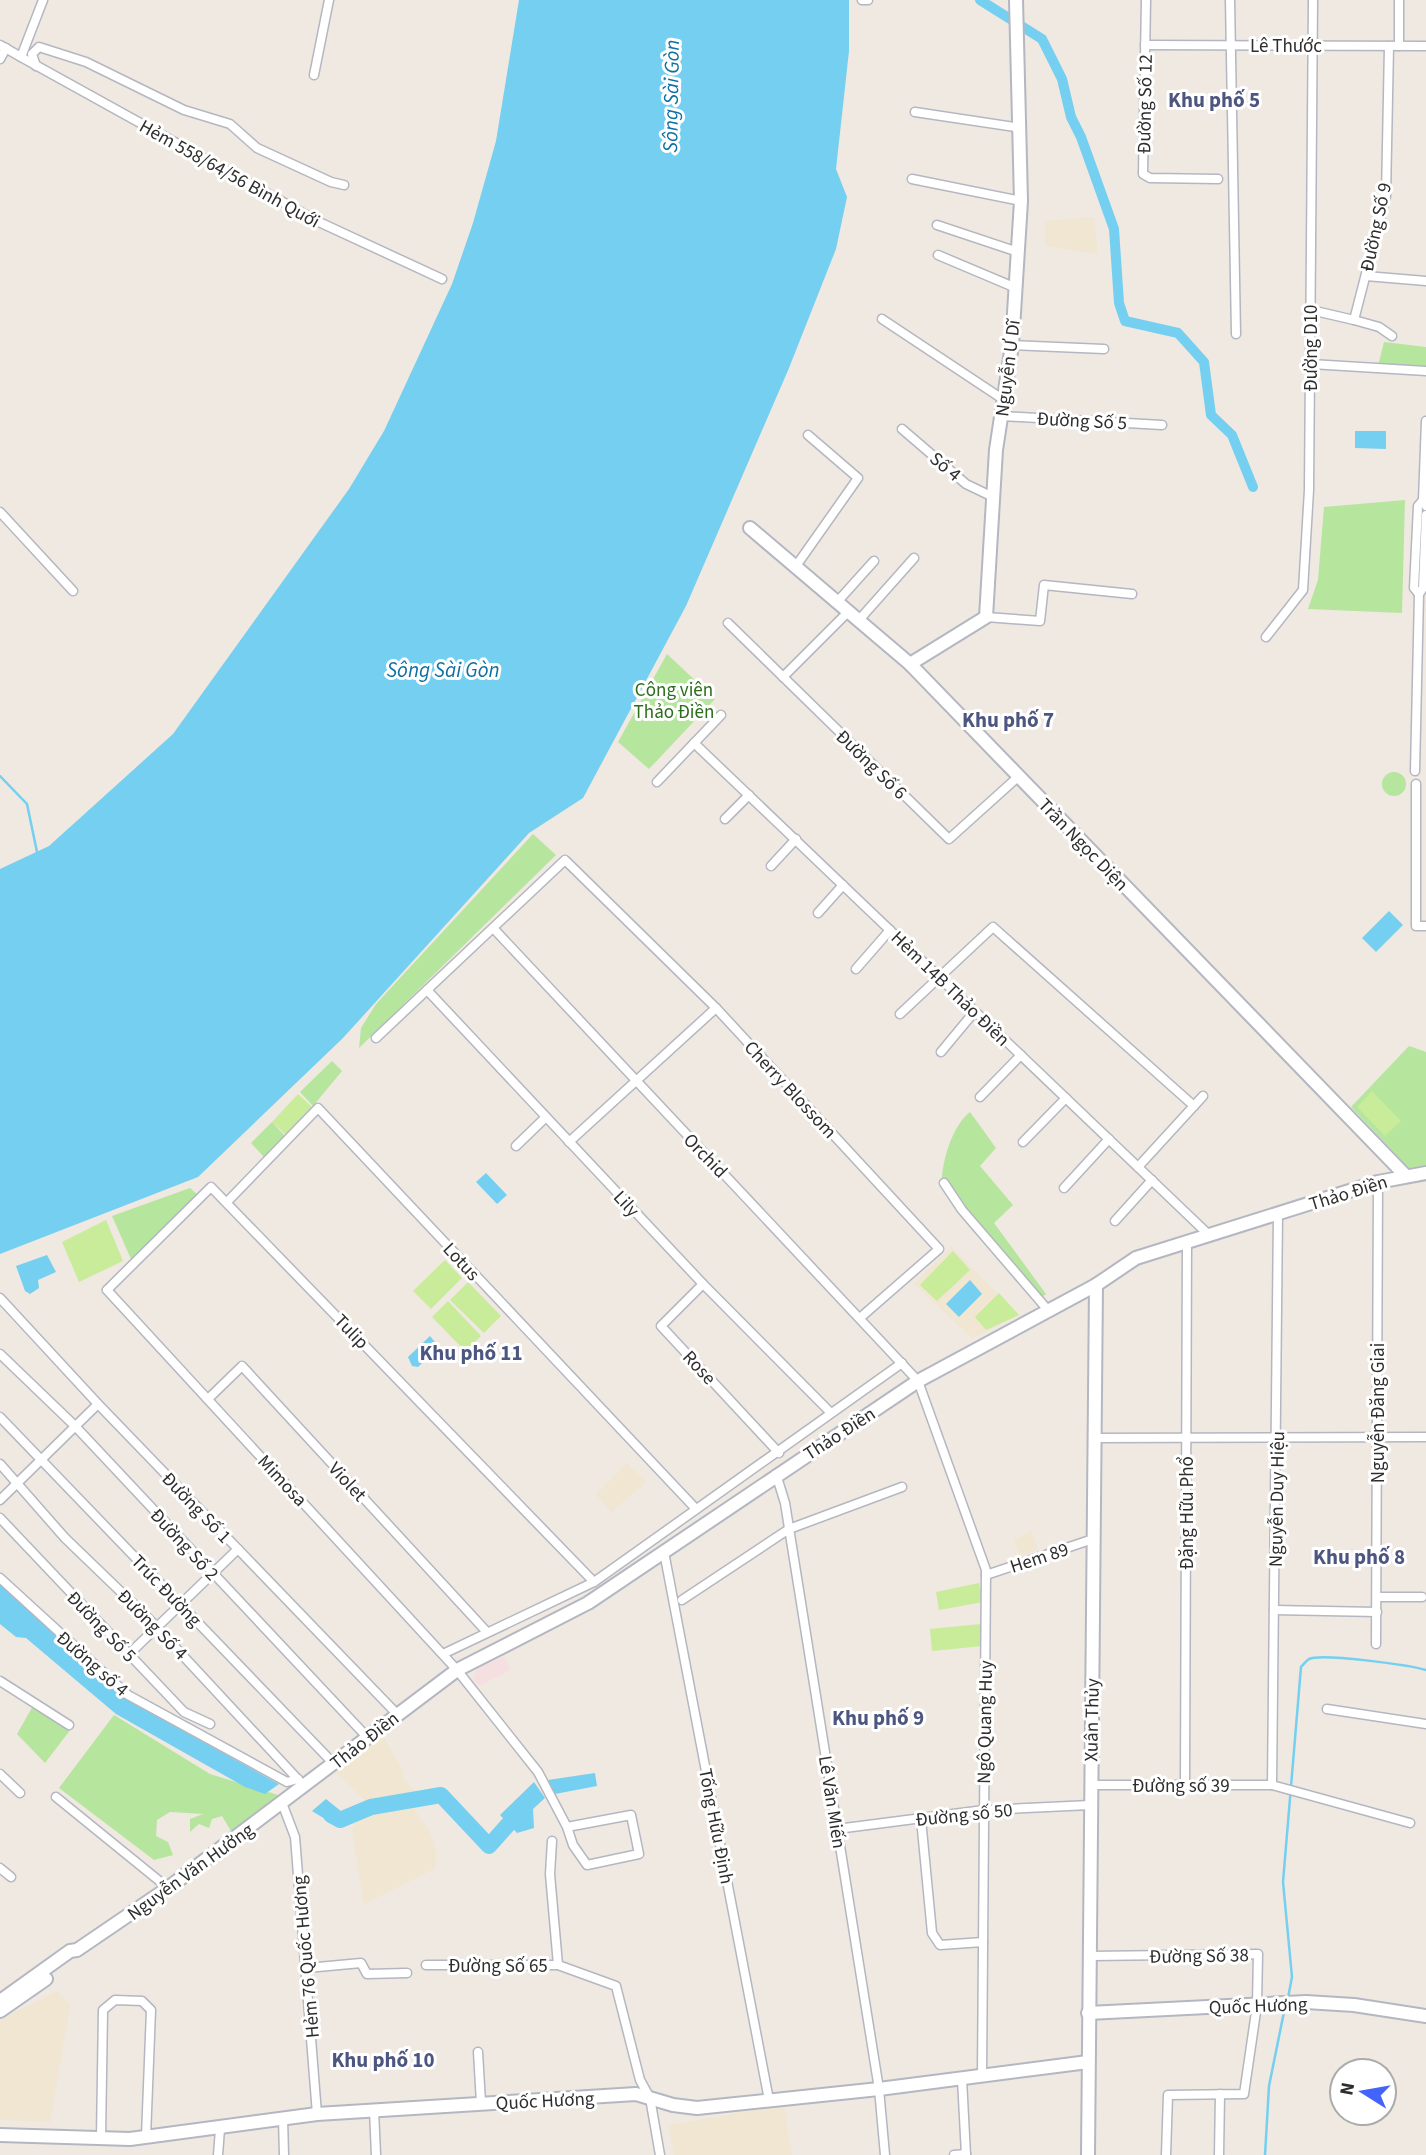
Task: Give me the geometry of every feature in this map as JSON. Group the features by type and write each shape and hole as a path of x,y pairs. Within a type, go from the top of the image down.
{"street":[{"path":"22,57 43,0"},
{"path":"314,75 329,0"},
{"path":"862,1 867,0"},
{"name":"Nguyễn Ư Dĩ","path":"986,617 993,497 1012,345 1021,201 1021,128 1015,0"},
{"name":"Đường Số 12","path":"1146,0 1143,174 1150,178 1218,179"},
{"path":"1230,0 1236,334"},
{"name":"Đường D10","path":"1266,637 1303,590 1311,364 1313,0"},
{"name":"Đường Số 9","path":"1354,320 1386,197 1399,0"},
{"name":"Lê Thước","path":"1145,45 1426,46"},
{"path":"0,59 3,46"},
{"name":"Hẻm 558/64/56 Bình Quới","path":"3,46 319,222 442,279"},
{"path":"36,66 32,54 39,47 86,62 184,110 230,124 257,148 331,182 344,185"},
{"path":"915,112 1021,128"},
{"path":"912,179 1021,201"},
{"path":"937,225 1018,251"},
{"path":"939,255 1016,288"},
{"path":"1366,276 1426,281"},
{"path":"1311,310 1379,327 1392,335"},
{"path":"883,319 1004,400"},
{"path":"1012,345 1104,349"},
{"path":"1311,364 1426,371"},
{"name":"Đường Số 5","path":"1002,416 1162,425"},
{"path":"1419,594 1414,588 1418,506 1425,503 1426,421"},
{"name":"Số 4","path":"902,429 967,484 993,497"},
{"path":"796,566 858,478 808,435"},
{"path":"0,512 74,590"},
{"path":"1415,771 1419,594 1423,588 1426,515"},
{"name":"Trần Ngọc Diện","path":"750,528 910,664 1405,1175"},
{"path":"859,620 914,558"},
{"path":"838,601 874,561"},
{"path":"910,664 986,617 1040,621 1044,585 1132,594"},
{"path":"783,677 849,611"},
{"name":"Đường Số 6","path":"728,623 949,839 1019,776"},
{"path":"657,782 720,715"},
{"name":"Hẻm 14B Thảo Điền","path":"694,743 1208,1234"},
{"path":"1416,783 1416,926 1426,926"},
{"path":"725,819 749,795"},
{"path":"771,866 796,839"},
{"name":"Cherry Blossom","path":"494,929 565,860 716,1007 939,1249 861,1317"},
{"path":"818,913 843,885"},
{"path":"900,1014 993,927 1194,1106"},
{"path":"376,1038 494,929"},
{"name":"Orchid","path":"494,929 861,1317 918,1381"},
{"path":"856,968 890,930"},
{"name":"Lily","path":"427,990 703,1284 831,1413"},
{"path":"569,1142 716,1007"},
{"path":"940,1052 975,1011"},
{"path":"980,1097 1021,1055"},
{"path":"1138,1167 1203,1096"},
{"path":"1023,1142 1066,1098"},
{"name":"Lotus","path":"227,1202 318,1108 696,1510"},
{"path":"516,1146 546,1117"},
{"path":"1064,1188 1109,1139"},
{"name":"Thảo Điền","path":"301,1785 457,1670 588,1603 918,1381 1047,1309 1096,1285 1136,1258 1378,1182 1426,1173"},
{"path":"1115,1222 1152,1180"},
{"name":"Nguyễn Đăng Giai","path":"1377,1644 1378,1182"},
{"path":"944,1183 962,1210 1047,1309"},
{"name":"Mimosa","path":"227,1202 211,1187 106,1286 457,1670 538,1772 567,1827 573,1845 587,1865 639,1854 631,1815 567,1827"},
{"name":"Tulip","path":"227,1202 594,1582"},
{"name":"Nguyễn Duy Hiệu","path":"1276,1787 1274,1610 1278,1213"},
{"name":"Đặng Hữu Phổ","path":"1185,1785 1186,1241"},
{"name":"Rose","path":"703,1284 661,1326 779,1453"},
{"name":"Xuân Thủy","path":"1088,2155 1096,1285"},
{"name":"Đường Số 1","path":"0,1298 98,1404 397,1714"},
{"name":"Đường Số 2","path":"0,1354 75,1426 367,1737"},
{"path":"443,1654 486,1631 594,1582 902,1363"},
{"name":"Violet","path":"208,1399 242,1366 486,1631"},
{"name":"Ngô Quang Huy","path":"918,1381 986,1574 982,2075"},
{"path":"0,1500 98,1404"},
{"name":"Trúc Đường","path":"0,1417 333,1763"},
{"path":"1094,1438 1426,1437"},
{"name":"Đường Số 4","path":"0,1464 65,1538 157,1627 301,1785"},
{"name":"Lê Văn Miến","path":"776,1474 785,1503 879,2089 885,2155"},
{"path":"682,1600 789,1529 902,1487"},
{"name":"Đường Số 5","path":"0,1518 184,1712 210,1724"},
{"name":"Hem 89","path":"986,1574 1093,1539"},
{"path":"128,1655 238,1549"},
{"name":"Tống Hữu Định","path":"664,1552 769,2100"},
{"name":"Đường số 4","path":"0,1578 106,1679 128,1695 286,1782 301,1785"},
{"path":"1377,1597 1422,1597"},
{"path":"1274,1610 1377,1612"},
{"path":"0,1681 69,1725"},
{"path":"1327,1709 1426,1724"},
{"path":"0,1774 20,1793"},
{"name":"Nguyễn Văn Hưởng","path":"0,2001 70,1951 78,1950 168,1888 282,1803 301,1785"},
{"name":"Đường số 39","path":"1091,1785 1276,1787 1410,1823"},
{"path":"56,1797 168,1888"},
{"name":"Hẻm 76 Quốc Hương","path":"282,1803 295,1837 317,2114"},
{"name":"Đường số 50","path":"837,1829 984,1810 1090,1805"},
{"path":"921,1819 932,1933 940,1945 983,1941"},
{"path":"552,1841 550,1874 558,1965"},
{"path":"0,1868 11,1877"},
{"name":"Nguyễn Văn Hưởng","path":"0,2011 74,1958 78,1950"},
{"name":"Đường Số 38","path":"1089,1956 1258,1954 1257,2005"},
{"path":"307,1968 361,1964 367,1974 407,1973"},
{"name":"Đường Số 65","path":"426,1965 558,1965 616,1986 640,2080 650,2098"},
{"path":"101,2138 105,2036 103,2010 115,2000 142,2001 150,2010 146,2137"},
{"name":"Quốc Hương","path":"1088,2013 1295,2003 1354,2005 1426,2017"},
{"path":"1166,2155 1168,2095 1244,2094 1257,2005"},
{"path":"478,2052 481,2103"},
{"name":"Quốc Hương","path":"0,2135 146,2137 317,2114 636,2094 673,2105 698,2108 879,2089 1088,2062"},
{"path":"954,2155 966,2154 962,2079"},
{"path":"1219,2155 1220,2094"},
{"path":"650,2098 660,2155"},
{"path":"374,2110 376,2155"},
{"path":"283,2118 284,2155"},
{"path":"218,2155 219,2129"}],"shaded area":[{"path":"1094,217 1098,254 1045,246 1045,221"},
{"path":"951,1247 1019,1315 972,1338 914,1284"},
{"path":"627,1463 646,1482 611,1512 596,1494"},
{"path":"1031,1531 1038,1549 1020,1556 1014,1540"},
{"path":"504,1657 511,1670 479,1686 473,1678 477,1669"},
{"path":"383,1736 404,1773 403,1778 417,1794 412,1807 430,1832 437,1855 434,1869 364,1904 352,1831 359,1814 371,1806 336,1772"},
{"path":"57,1991 70,2005 50,2122 0,2120 0,2020"},
{"path":"784,2105 792,2155 674,2155 669,2125"}],"green space":[{"path":"1384,342 1426,347 1426,369 1378,366"},
{"path":"1405,500 1402,613 1308,609 1318,580 1324,507"},
{"name":"Công viên Thảo Điền","path":"667,654 715,699 649,769 618,742"},
{"path":"1394,772 1403,775 1406,784 1403,793 1394,796 1385,793 1382,784 1385,775"},
{"path":"533,834 556,855 359,1048 361,1028 376,1004"},
{"path":"1409,1046 1426,1052 1426,1167 1409,1168 1351,1107"},
{"path":"332,1061 342,1071 313,1106 300,1092"},
{"path":"1372,1091 1401,1121 1385,1136 1357,1107"},
{"path":"298,1094 312,1107 286,1135 272,1122"},
{"path":"970,1112 996,1148 980,1166 1013,1205 994,1223 1046,1294 1039,1299 942,1185 943,1166 953,1135"},
{"path":"272,1122 285,1136 264,1157 251,1143"},
{"path":"190,1188 198,1195 131,1259 112,1216"},
{"path":"106,1220 123,1261 79,1282 62,1242"},
{"path":"953,1251 970,1270 937,1301 920,1285"},
{"path":"445,1260 462,1278 431,1309 413,1291"},
{"path":"468,1282 501,1316 484,1333 450,1300"},
{"path":"999,1293 1019,1315 986,1330 975,1317"},
{"path":"448,1301 481,1336 465,1351 432,1317"},
{"path":"979,1583 983,1602 939,1610 936,1592"},
{"path":"981,1624 983,1646 932,1651 930,1629"},
{"path":"33,1706 71,1729 45,1763 17,1734"},
{"path":"114,1715 210,1774 278,1795 231,1831 222,1816 212,1819 209,1828 199,1824 190,1832 190,1819 203,1814 170,1812 157,1820 156,1836 168,1842 173,1855 154,1860 59,1788"}],"water":[{"name":"Sông Sài Gòn","path":"519,0 849,0 849,51 836,169 847,197 836,249 789,368 686,606 583,798 529,833 343,1038 198,1177 0,1254 0,869 49,846 173,734 349,489 384,431 452,284 473,223 496,141"},
{"path":"1355,431 1386,431 1386,449 1355,448"},
{"path":"1389,911 1403,925 1376,952 1362,938"},
{"path":"486,1173 507,1195 497,1204 476,1182"},
{"path":"47,1255 56,1272 38,1280 39,1288 30,1294 25,1291 16,1266"},
{"path":"970,1280 982,1294 959,1317 946,1304"},
{"path":"430,1336 439,1347 418,1367 412,1366 408,1357"},
{"path":"0,1584 122,1697 279,1784 265,1794 245,1787 116,1714 26,1638 16,1637 0,1624"},
{"path":"595,1773 597,1786 555,1794 548,1780"},
{"path":"534,1782 545,1798 533,1809 534,1828 517,1833 500,1815"},
{"path":"326,1799 352,1820 340,1828 312,1811"}],"waterway":[{"path":"980,0 1042,39 1062,79 1071,117 1081,137 1114,229 1119,303 1125,321 1178,333 1204,362 1211,415 1232,435 1253,487"},
{"path":"0,776 27,804 37,852"},
{"path":"1288,1998 1292,1977 1283,1882 1301,1667 1309,1659 1330,1657 1426,1670"},
{"path":"331,1815 340,1820 371,1807 441,1795 489,1846 521,1810"},
{"path":"1265,2155 1269,2086 1285,2007"}],"district":[{"name":"Khu phố 5","path":"1214,100"},
{"name":"Khu phố 7","path":"1008,720"},
{"name":"Khu phố 11","path":"471,1353"},
{"name":"Khu phố 8","path":"1359,1557"},
{"name":"Khu phố 9","path":"878,1718"},
{"name":"Khu phố 10","path":"383,2060"}]}
